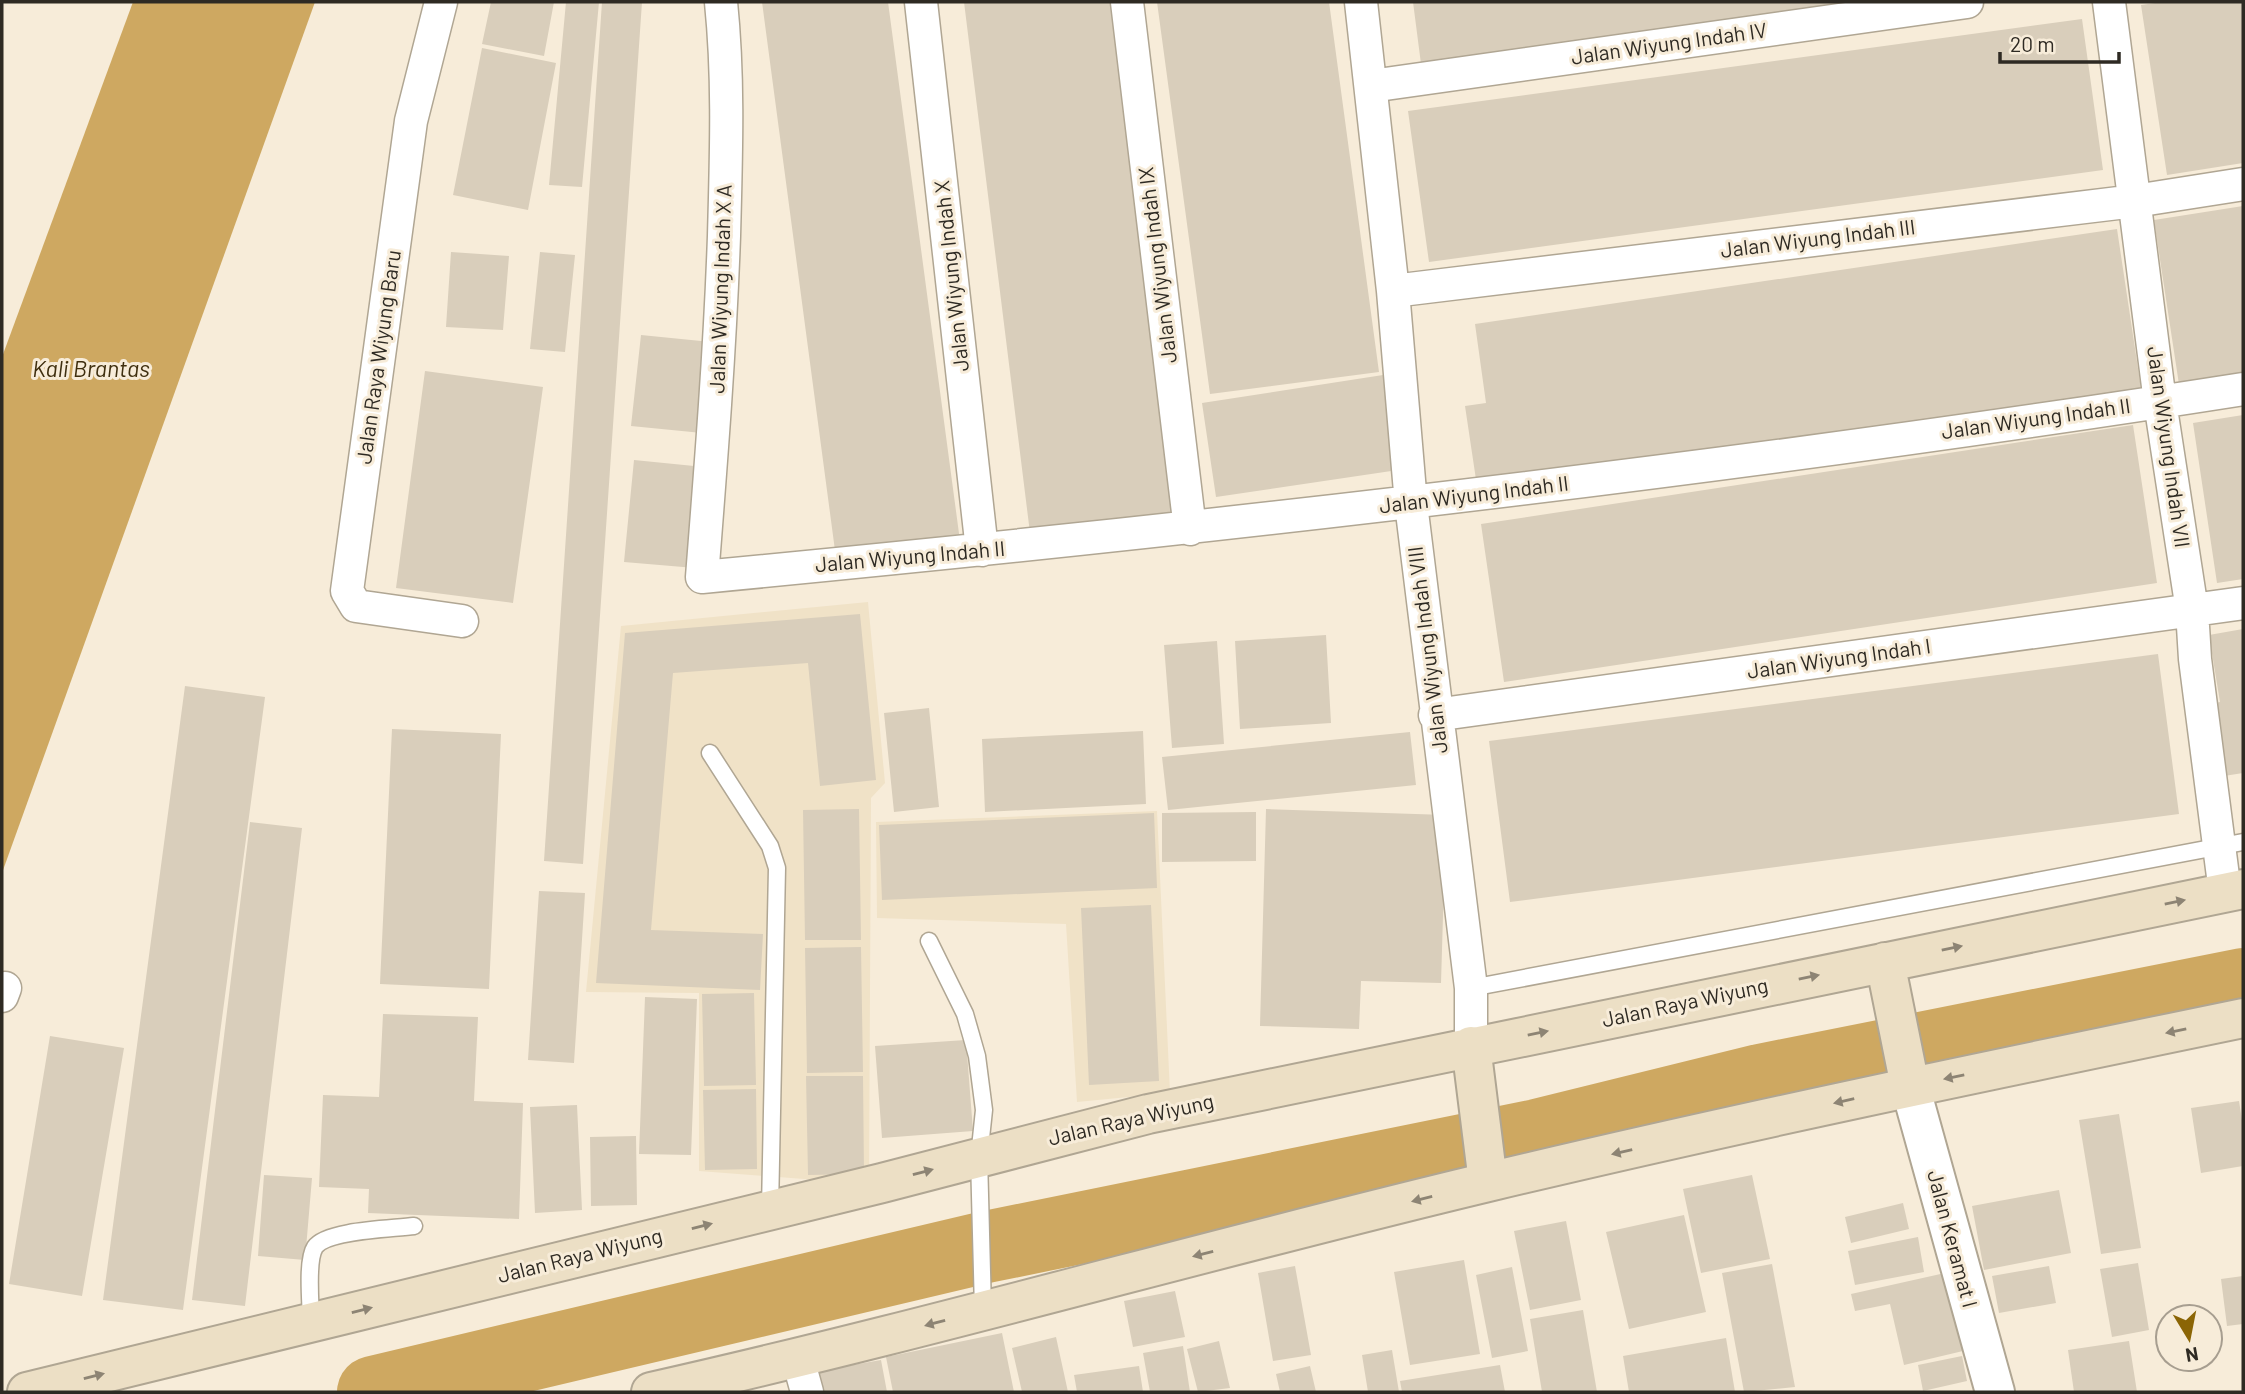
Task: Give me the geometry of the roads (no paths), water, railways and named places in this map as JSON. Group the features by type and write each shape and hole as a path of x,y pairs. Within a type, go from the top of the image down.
{"main road":[{"name":"Jalan Raya Wiyung","path":"27,1392 770,1209 980,1171 1148,1114 1887,974 2234,890"},
{"path":"1887,974 1907,1070"},
{"path":"651,1392 802,1376 983,1310 1486,1170 1907,1070 2243,1018"},
{"path":"1472,1051 1486,1170"}],"street":[{"name":"Jalan Raya Wiyung Baru","path":"441,2 411,121 347,591 356,606 462,621"},
{"name":"Jalan Wiyung Indah X A","path":"702,576 719,357 725,194 727,66 721,2"},
{"name":"Jalan Wiyung Indah X","path":"921,2 982,550"},
{"name":"Jalan Wiyung Indah IX","path":"1126,2 1190,529"},
{"name":"Jalan Wiyung Indah VIII","path":"1362,2 1393,291 1411,504 1435,715 1471,988 1472,1051"},
{"name":"Jalan Wiyung Indah IV","path":"1371,86 1967,2"},
{"name":"Jalan Wiyung Indah VII","path":"2109,2 2160,402 2192,610 2195,659 2232,845 2234,890"},
{"name":"Jalan Wiyung Indah III","path":"1393,291 2135,201 2243,184"},
{"name":"Jalan Wiyung Indah II","path":"702,576 1190,529 1411,504 2243,389"},
{"name":"Jalan Wiyung Indah I","path":"1435,715 2243,603"},
{"name":"Jalan Keramat I","path":"1907,1070 1995,1392"}],"lane":[{"path":"710,753 770,846 777,868 770,1209"},
{"path":"1471,988 2232,845"},
{"path":"929,941 965,1014 977,1056 984,1110 980,1171 983,1310"},
{"path":"311,1322 311,1262 315,1248 326,1237 414,1226"}],"water":[{"name":"Kali Brantas","path":"133,2 315,2 2,873 2,357"}],"waterway":[{"path":"373,1392 986,1247 1537,1135 1760,1080 2243,984"}]}
